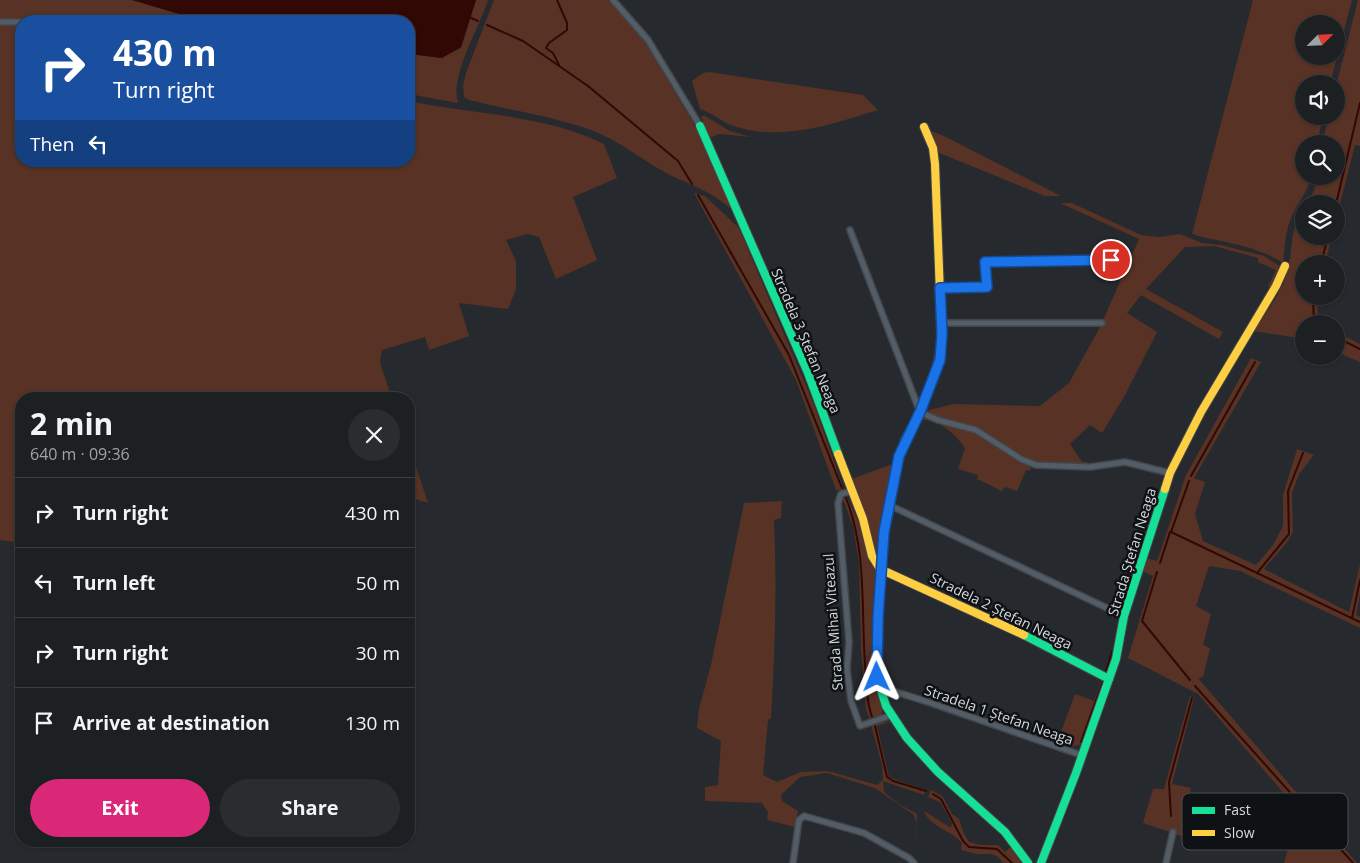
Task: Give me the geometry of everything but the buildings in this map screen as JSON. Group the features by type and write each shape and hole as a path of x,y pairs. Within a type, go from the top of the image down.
{"street":[{"path":"614,0 648,40 700,126"},
{"path":"0,22 15,22"},
{"name":"Stradela 3 Ștefan Neaga","path":"700,126 808,373 863,519 872,556 880,569"},
{"path":"924,127 933,148 934,156 942,323 940,360 920,412 899,456 889,505 880,569 876,663 881,692 892,715 908,738 938,772 1005,832 1028,863"},
{"path":"850,230 920,412 946,422 976,430 1021,459 1035,464 1090,467 1125,462 1170,473"},
{"path":"940,288 987,287 985,262 1129,260"},
{"name":"Strada Ștefan Neaga","path":"1040,863 1076,774 1081,755 1116,659 1124,616 1170,473 1201,412 1276,286 1285,266"},
{"path":"942,323 1102,323"},
{"name":"Strada Mihai Viteazul","path":"852,491 841,494 838,502 849,642 847,669 851,701 860,726 892,715"},
{"path":"889,505 1124,616"},
{"name":"Stradela 2 Ștefan Neaga","path":"880,569 998,622 1109,678"},
{"name":"Stradela 1 Ștefan Neaga","path":"881,692 896,692 928,702 1081,755"},
{"path":"793,863 799,820 804,816 864,833 910,858 914,863"},
{"path":"1166,863 1173,832"}],"shaded area":[{"path":"0,0 132,0 183,15 15,15 15,167 415,167 415,102 532,121 581,134 604,144 617,178 573,197 597,260 556,279 539,237 527,234 506,240 516,261 516,289 508,309 459,303 469,336 429,350 425,337 382,350 380,363 390,392 15,392 15,542 0,540"},
{"path":"132,0 476,0 461,47 442,58 415,55 415,15 183,15"},
{"path":"476,0 488,0 462,65 458,79 458,103 415,95 415,55 441,58 461,48"},
{"path":"494,0 608,0 646,43 703,140 732,210 710,194 670,175 601,134 561,121 469,100 464,97 463,85 466,73"},
{"path":"1253,0 1352,0 1345,27 1345,15 1295,15 1295,65 1335,65 1332,75 1295,75 1295,125 1321,125 1319,135 1295,135 1295,185 1309,185 1303,195 1295,195 1295,209 1288,228 1283,263 1260,251 1192,234"},
{"path":"1358,0 1360,0 1360,146 1355,145 1345,184 1345,135 1324,135 1327,125 1345,125 1345,75 1339,75 1341,65 1345,65 1345,51"},
{"path":"709,72 863,95 878,110 843,121 789,132 770,132 734,126 700,109 692,81 703,73"},
{"path":"701,116 705,116 730,131 751,137 719,134 709,138"},
{"path":"929,130 1061,196 1045,196 937,152"},
{"path":"1315,185 1345,185 1342,195 1312,195"},
{"path":"694,193 705,196 739,228 815,407 844,490 836,490 796,380"},
{"path":"1060,203 1072,203 1141,235 1159,237 1180,234 1202,243 1221,245 1264,256 1281,267 1272,291 1268,286 1276,270 1258,262 1258,258 1214,246 1185,247 1146,289 1223,332 1219,339 1141,295 1127,313 1157,332 1124,397 1102,433 1090,425 1070,444 1082,462 1088,462 1085,464 1034,462 981,430 928,413 929,410 954,404 1040,406 1069,383 1100,327 1139,239"},
{"path":"1295,227 1295,245 1330,245 1327,255 1295,255 1295,305 1318,305 1317,315 1295,315 1295,338 1254,331 1283,283 1288,267"},
{"path":"1345,336 1360,344 1360,362 1345,356"},
{"path":"1251,358 1261,362 1194,478 1205,482 1195,514 1203,541 1256,565 1273,545 1283,526 1283,495 1297,449 1314,455 1299,474 1292,493 1293,532 1264,569 1349,612 1360,564 1360,594 1356,615 1360,617 1360,628 1240,571 1209,566 1196,606 1211,614 1203,645 1210,648 1203,677 1198,678 1297,793 1284,793 1198,694 1128,658 1153,576 1142,571 1145,558 1157,561 1186,475"},
{"path":"926,417 977,433 1028,465 1031,468 1030,471 1026,470 1017,491 1005,487 1002,491 977,479 978,475 958,469 965,448 946,428 927,420 920,420"},
{"path":"895,463 878,558 876,558 865,512 852,479"},
{"path":"415,464 428,503 415,499"},
{"path":"847,497 859,523 869,558 877,572 874,642 875,679 884,707 881,715 870,720 866,709 861,648 859,563 853,526 843,499"},
{"path":"782,501 781,518 774,520 774,669 771,718 768,720 763,775 777,782 801,772 828,771 877,785 883,780 882,765 871,725 892,721 913,749 912,751 891,722 877,726 889,777 926,790 924,795 883,781 884,792 899,804 917,814 914,855 916,822 914,815 875,788 827,773 800,777 781,795 782,801 798,811 795,827 767,820 768,812 762,803 705,801 705,787 718,785 721,741 697,728 699,709 711,665 744,503"},
{"path":"1102,679 1105,680 1082,744 1071,747 1057,743 1075,694 1094,701"},
{"path":"1190,696 1194,698 1172,784 1191,788 1190,793 1182,793 1182,836 1143,823 1153,789 1164,789"},
{"path":"931,790 943,797 952,814 959,819 963,832 969,842 980,845 998,845 1005,852 1012,846 1024,863 1003,863 995,855 977,854 961,850 962,843 931,821 924,811 951,828 952,823 940,802 928,797"},
{"path":"1287,850 1346,850 1357,863 1284,863"}],"waterway":[{"path":"557,0 567,23 567,30 549,43 546,48 553,53 559,65"},
{"path":"469,17 478,21"},
{"path":"487,25 523,41 588,86 678,161 692,184"},
{"path":"1338,195 1360,103"},
{"path":"698,195 789,355 842,488"},
{"path":"1323,255 1326,245"},
{"path":"1313,305 1314,315"},
{"path":"1345,342 1360,349"},
{"path":"1191,476 1255,362"},
{"path":"1257,573 1289,534 1288,491 1303,453"},
{"path":"1189,481 1171,532 1360,622"},
{"path":"846,498 853,518 860,559 866,684 872,717"},
{"path":"1160,563 1170,532"},
{"path":"1157,572 1142,621 1190,680"},
{"path":"1352,618 1360,580"},
{"path":"1106,671 1112,652"},
{"path":"1081,742 1103,681"},
{"path":"1195,686 1291,793"},
{"path":"1171,816 1169,782 1192,698"},
{"path":"875,726 887,777 893,781 926,791"},
{"path":"933,794 941,799 963,841 969,847 997,849 1012,863"},
{"path":"1341,850 1353,863"}],"traffic: fast":[{"path":"700,126 808,373 838,454"},
{"path":"917,418 905,440 896,469 884,532 880,569 877,677 886,706 907,738 938,772 1005,832 1028,863"},
{"path":"1041,863 1076,773 1116,659 1124,616 1165,489"},
{"path":"1024,635 1109,679"}],"traffic: slow":[{"path":"917,418 934,376 942,346 935,164 933,148 924,127"},
{"path":"1165,489 1170,473 1201,412 1276,286 1285,266"},
{"path":"838,454 863,519 872,556 880,569 1024,635"}],"route":[{"path":"877,677 880,569 884,532 899,456 920,412 940,360 942,346 940,288 987,287 985,262 1111,260"}]}
